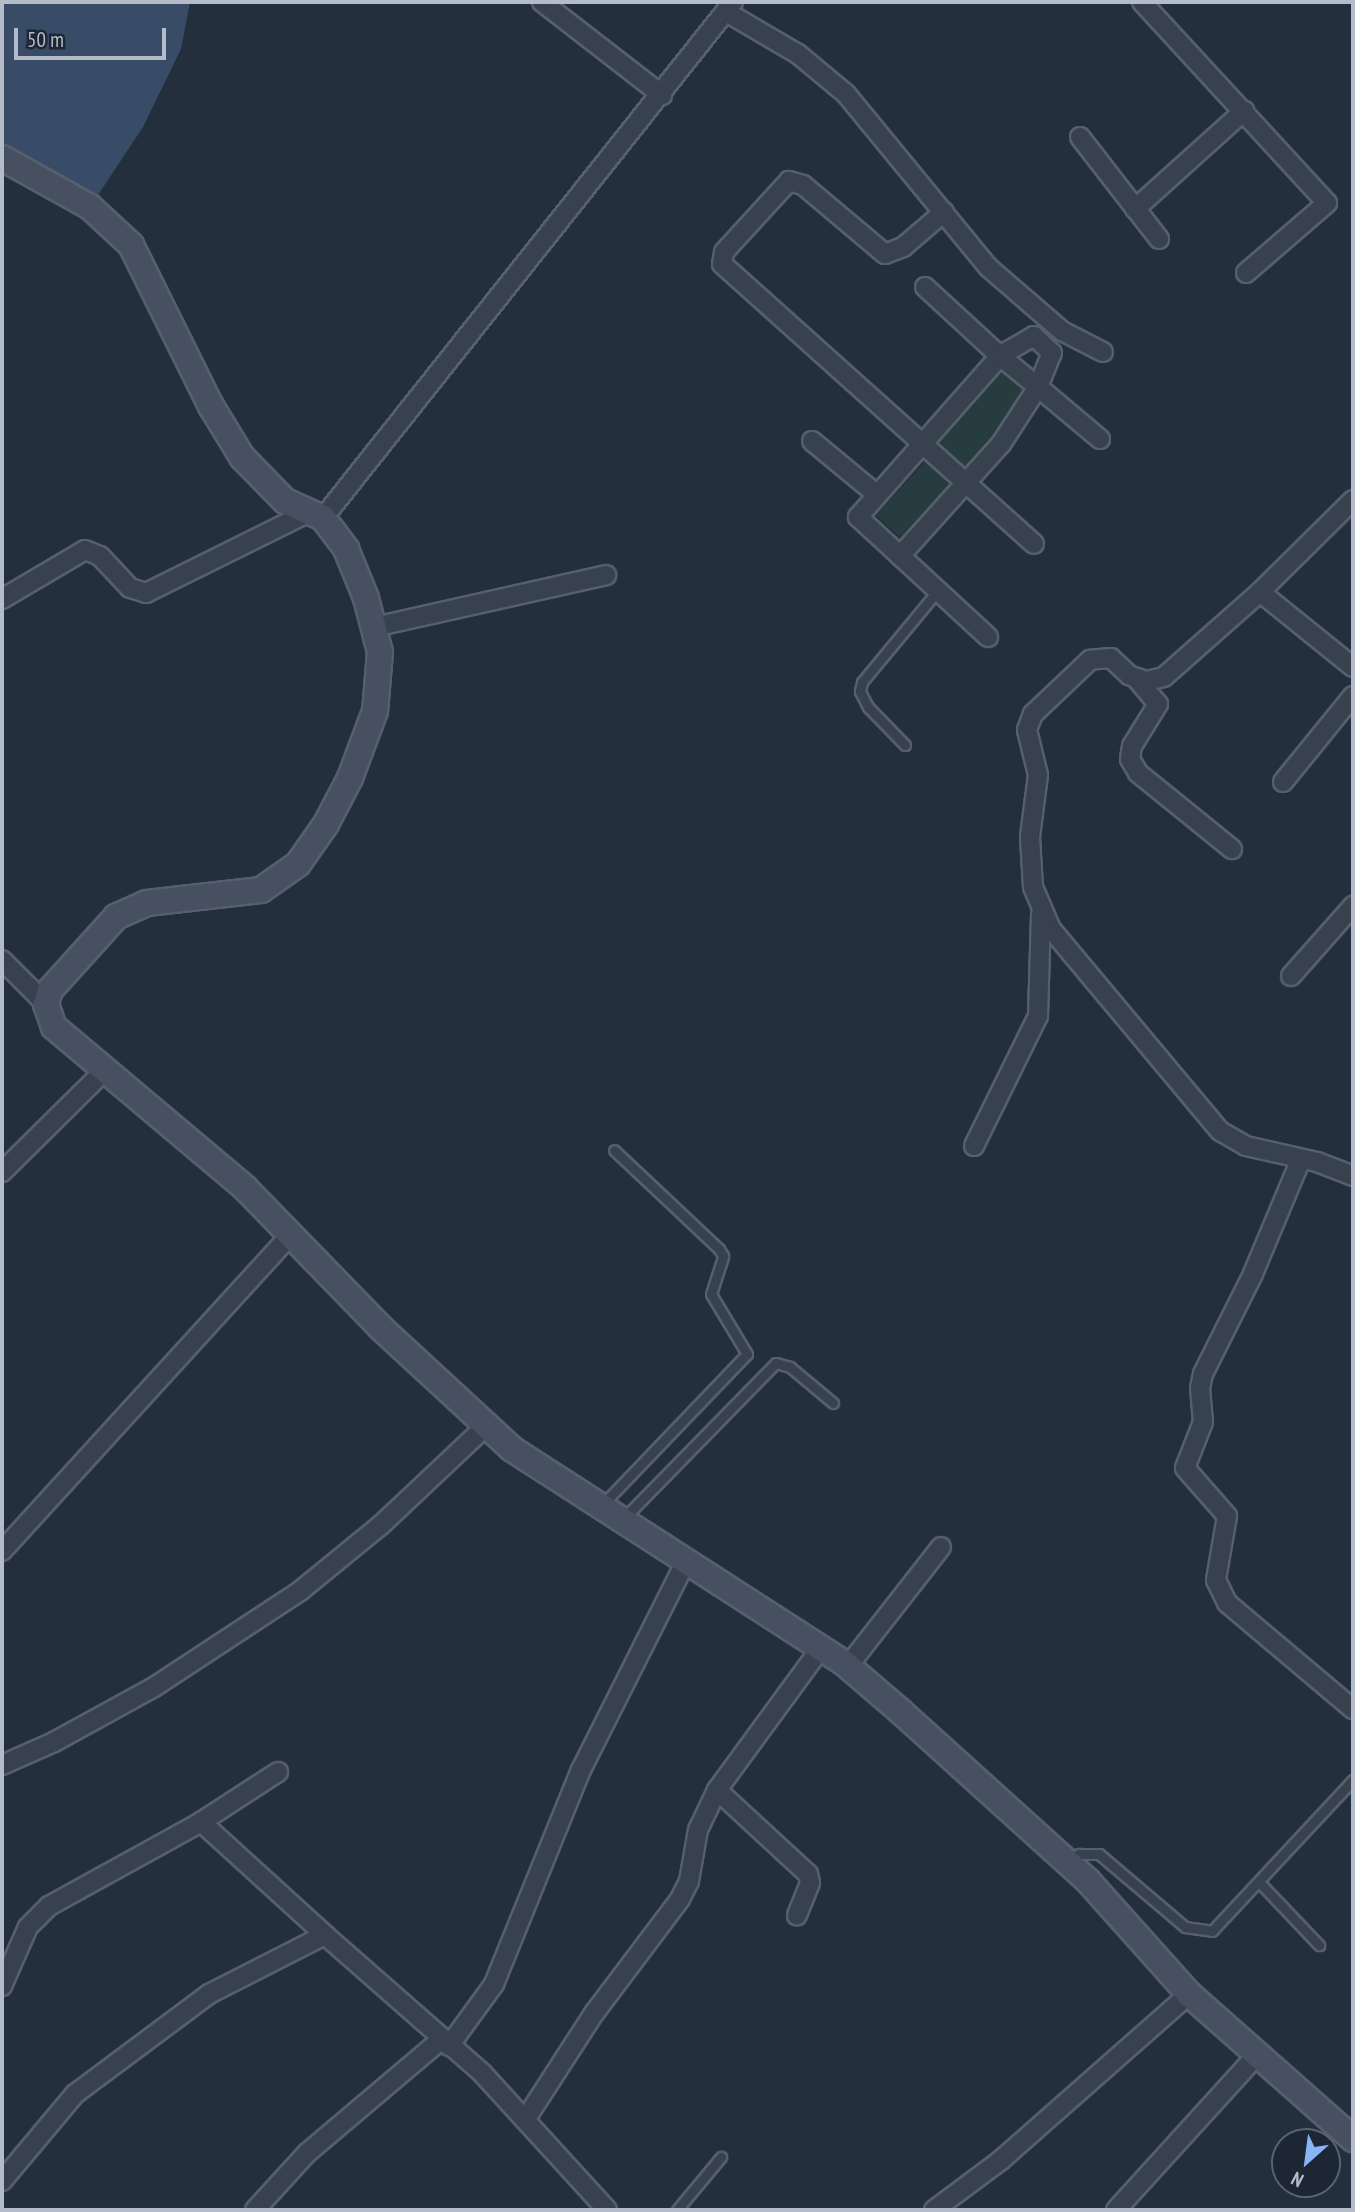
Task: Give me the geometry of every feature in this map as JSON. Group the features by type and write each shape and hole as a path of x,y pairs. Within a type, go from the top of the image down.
{"street":[{"path":"542,2 662,95"},
{"path":"1142,2 1327,203 1247,274"},
{"path":"2,599 85,550 100,556 130,588 146,593 316,515 662,95 731,7 798,54 846,94 988,267 1062,331 1103,352"},
{"path":"1135,209 1244,111"},
{"path":"1080,137 1159,239"},
{"path":"2,158 90,207 118,230 142,265 211,407 242,457 285,501 316,515 345,549 374,627 380,652 375,711 351,778 327,824 298,864 261,890 147,903 123,913 62,972 46,1004"},
{"path":"944,212 903,247 885,254 803,185 789,181 722,259 728,274 1034,544"},
{"path":"925,287 1000,356 1100,439"},
{"path":"1045,346 1062,331"},
{"path":"900,556 1002,444 1038,387 1052,353 1034,336 1000,356 922,447 876,494 859,517 900,556 988,637"},
{"path":"812,441 876,494"},
{"path":"1136,678 1164,677 1260,592 1353,500"},
{"path":"374,627 607,575"},
{"path":"1260,592 1353,667"},
{"path":"974,1146 1038,1016 1041,913 1030,849 1038,760 1028,721 1090,660 1111,658 1136,678 1158,704 1132,746 1130,759 1138,773 1232,849"},
{"path":"1283,782 1353,696"},
{"path":"1290,976 1353,906"},
{"path":"1041,913 1220,1131 1246,1146 1301,1159 1353,1176"},
{"path":"2,960 46,1004 54,1027 103,1072 245,1188 486,1426 562,1484 601,1505 848,1666 1066,1861 1189,1994 1256,2056 1317,2103 1353,2139"},
{"path":"2,1172 103,1072"},
{"path":"1301,1159 1253,1274 1200,1382 1203,1422 1185,1468 1227,1516 1216,1580 1227,1603 1353,1709"},
{"path":"2,1551 291,1235"},
{"path":"2,1765 54,1742 154,1686 300,1591 381,1525 486,1426"},
{"path":"848,1666 941,1547"},
{"path":"255,2210 307,2153 445,2043 494,1984 582,1770 686,1560"},
{"path":"525,2120 595,2012 680,1899 689,1881 698,1830 717,1790 821,1648"},
{"path":"2,1986 21,1940 37,1916 201,1822 278,1772"},
{"path":"717,1790 808,1874 810,1883 797,1916"},
{"path":"201,1822 445,2043 483,2074 607,2210"},
{"path":"2,2181 75,2094 209,1994 325,1935"},
{"path":"934,2210 1001,2160 1189,1994"},
{"path":"1116,2210 1256,2056"}],"lane":[{"path":"905,745 863,699 862,682 938,590"},
{"path":"601,1505 747,1354 711,1294 723,1255 614,1150"},
{"path":"622,1519 776,1363 790,1367 833,1403"},
{"path":"1066,1861 1089,1852 1110,1859 1185,1927 1199,1932 1222,1925 1353,1780"},
{"path":"1260,1883 1319,1945"},
{"path":"677,2210 721,2157"}],"green space":[{"path":"998,369 1024,389 999,431 965,471 936,442"},
{"path":"925,462 949,485 900,537 876,515"}],"water":[{"path":"2,2 190,2 181,49 143,127 90,207 2,146"}]}
